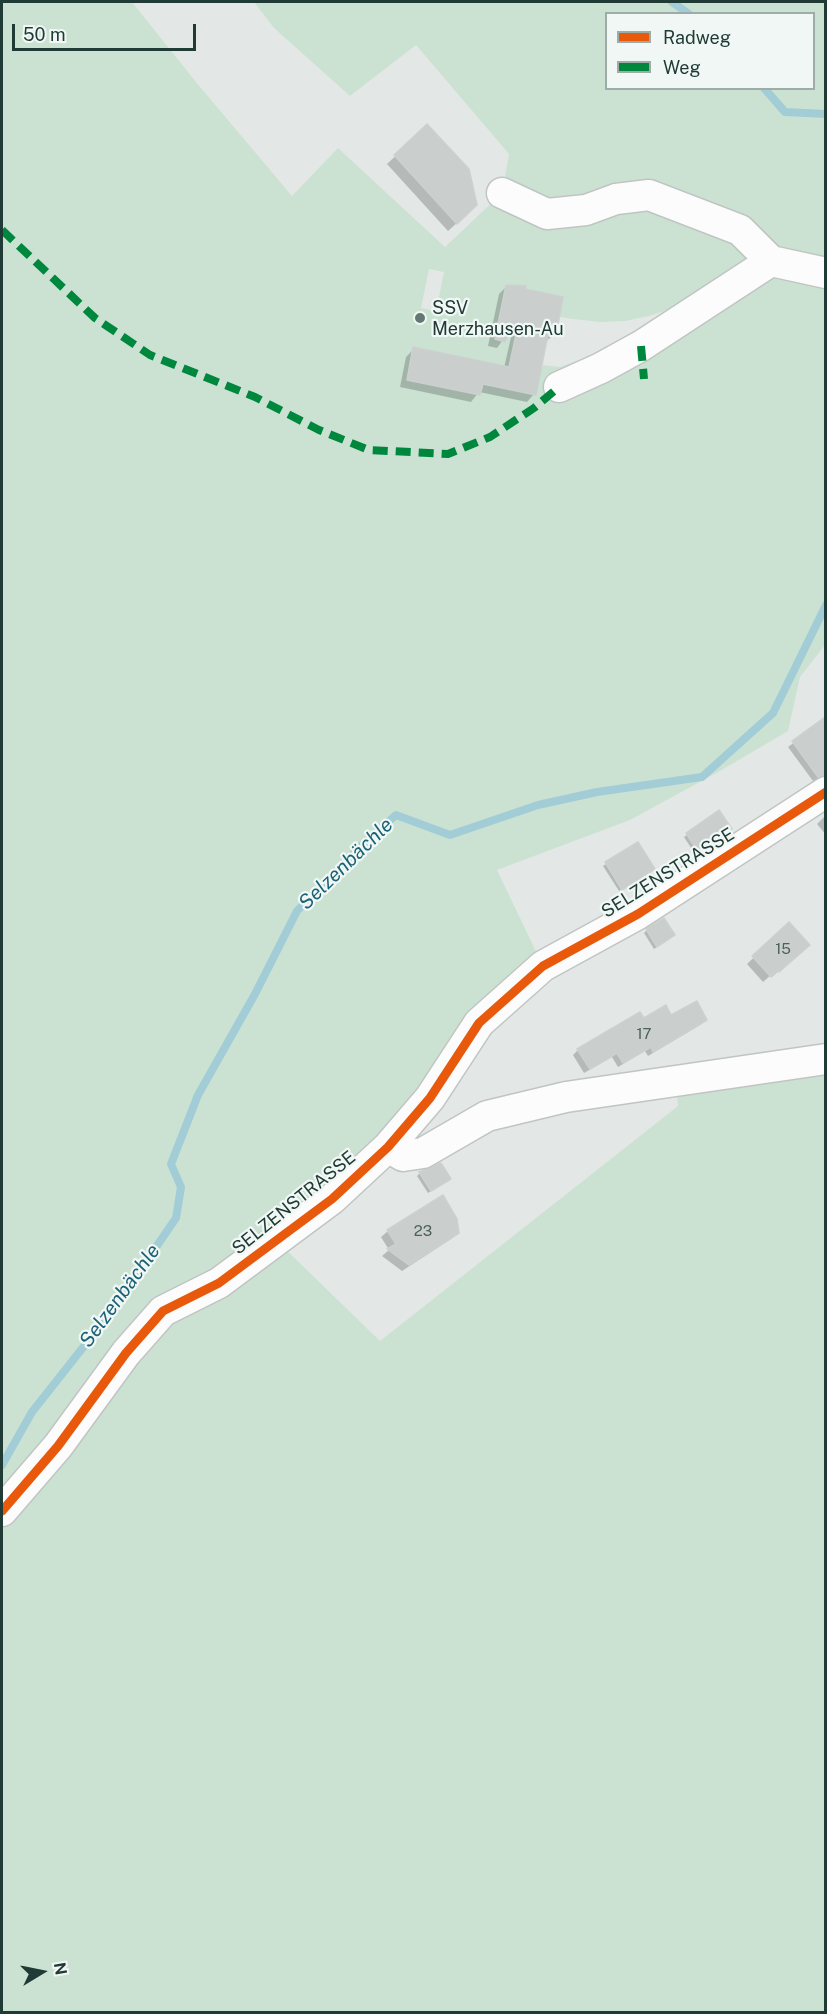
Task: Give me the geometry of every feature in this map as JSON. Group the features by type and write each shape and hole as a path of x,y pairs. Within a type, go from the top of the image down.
{"street":[{"path":"502,193 547,214 586,210 616,199 649,195 740,230 771,261 825,273"},
{"path":"559,387 641,346 771,261"},
{"name":"SELZENSTRASSE","path":"2,1511 58,1446 126,1353 163,1311 219,1283 332,1199 388,1147 430,1098 479,1023 543,966 638,914 825,792"},
{"path":"388,1147 403,1156 423,1153 487,1116 566,1097 825,1059"}],"green space":[{"path":"2,2 132,2 292,196 338,148 445,247 502,193 509,154 416,45 350,96 274,28 254,2 825,2 825,645 800,677 788,731 630,820 497,870 543,966 430,1098 277,1241 380,1341 678,1106 676,1082 825,1059 825,2012 2,2012","holes":["429,269 444,272 436,311 421,308","506,285 526,286 525,289 563,297 559,317 573,319 600,322 625,321 679,306 610,363 603,352 560,367 542,365 535,395 483,384 480,395 407,380 413,348 509,367 517,330 497,325"]}],"building":[{"path":"427,124 469,169 477,205 457,224 394,155"},
{"path":"506,285 526,286 525,289 563,297 556,335 548,334 536,395 483,384 480,395 407,380 413,347 509,367 517,330 511,328 505,342 495,339"},
{"path":"825,717 825,775 818,777 792,741"},
{"path":"719,810 732,829 698,852 686,833"},
{"path":"638,842 655,869 622,890 605,862"},
{"path":"664,918 675,935 657,947 646,929"},
{"path":"789,922 810,945 771,977 752,956"},
{"path":"697,1001 707,1020 653,1052 651,1047 623,1063 617,1053 590,1069 577,1049 640,1012 644,1018 666,1005 671,1015"},
{"path":"441,1163 451,1179 431,1191 419,1172"},
{"path":"443,1195 457,1219 459,1233 409,1265 387,1249 396,1244 387,1230"}],"waterway":[{"path":"672,2 686,12"},
{"path":"766,90 785,112 826,114"},
{"name":"Selzenbächle","path":"2,1465 32,1412 115,1307 176,1218 181,1187 171,1164 198,1095 255,994 297,911 362,845 396,815 450,835 538,805 597,792 702,777 773,713 826,605"}],"marked path":[{"path":"2,230 95,318 150,355 255,397 319,430 369,450 448,454 490,437 534,408 559,387"},
{"path":"641,346 644,379"}],"cycle path":[{"path":"2,1511 58,1446 126,1353 163,1311 219,1283 332,1199 388,1147 430,1098 479,1023 543,966 638,914 826,792"}],"place":[{"name":"SSV Merzhausen-Au","path":"420,318"}]}
